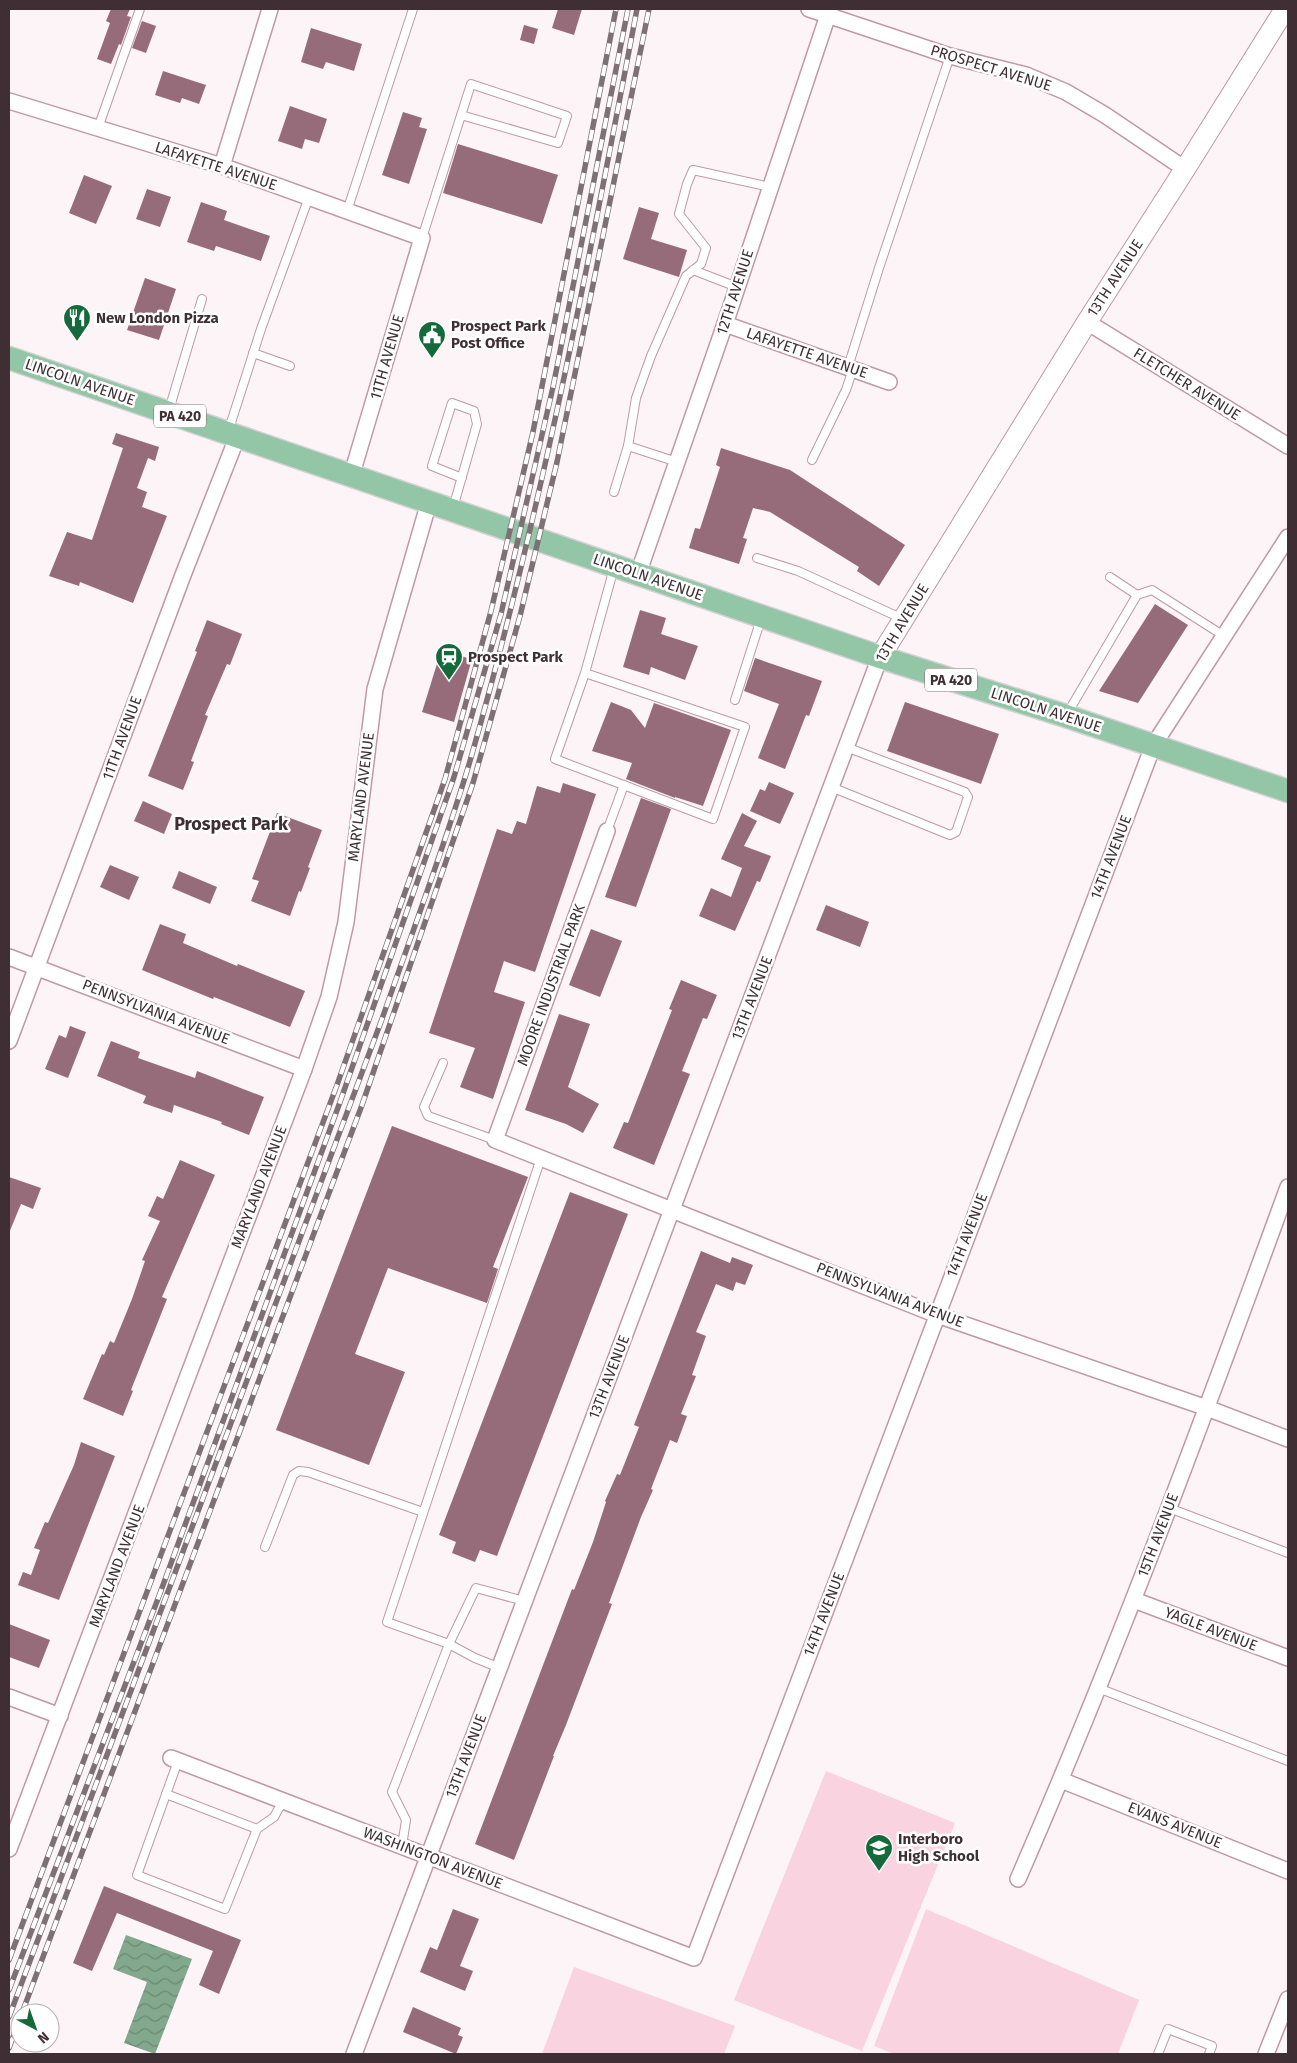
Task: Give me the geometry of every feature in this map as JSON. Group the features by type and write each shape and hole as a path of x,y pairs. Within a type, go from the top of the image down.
{"main road":[{"name":"LINCOLN AVENUE","path":"9,358 880,657 1066,716 1288,791"}],"street":[{"path":"222,166 270,9"},
{"name":"PROSPECT AVENUE","path":"809,9 829,12 950,56 1026,75 1066,92 1105,115 1185,169"},
{"name":"13TH AVENUE","path":"354,2054 880,657 1087,322 1285,9"},
{"name":"12TH AVENUE","path":"638,574 725,324 829,12"},
{"name":"LAFAYETTE AVENUE","path":"9,100 222,166 422,238"},
{"name":"11TH AVENUE","path":"351,476 422,238"},
{"name":"FLETCHER AVENUE","path":"1087,322 1288,446"},
{"name":"LAFAYETTE AVENUE","path":"725,324 889,382"},
{"name":"11TH AVENUE","path":"9,1041 233,434"},
{"name":"MARYLAND AVENUE","path":"9,1849 304,1068 329,997 346,922 375,689 429,502"},
{"name":"14TH AVENUE","path":"694,1958 1153,746 1288,537"},
{"name":"MOORE INDUSTRIAL PARK","path":"495,1140 607,831"},
{"name":"PENNSYLVANIA AVENUE","path":"9,957 304,1068"},
{"name":"PENNSYLVANIA AVENUE","path":"495,1140 937,1315 1207,1408 1288,1439"},
{"name":"15TH AVENUE","path":"1018,1879 1061,1780 1134,1600 1288,1187"},
{"name":"YAGLE AVENUE","path":"1134,1600 1288,1658"},
{"path":"9,1697 60,1716"},
{"name":"WASHINGTON AVENUE","path":"175,1760 694,1958"},
{"name":"EVANS AVENUE","path":"1061,1780 1288,1871"},
{"path":"1266,2054 1288,1999"}],"lane":[{"path":"98,128 140,9"},
{"path":"347,211 413,9"},
{"path":"812,460 846,390 850,368 878,268 950,56"},
{"path":"422,238 461,115 471,84 567,116 558,143 461,115"},
{"path":"614,492 628,446 636,398 651,356 686,276 700,264 706,248 680,214 687,184 693,170 770,187"},
{"path":"233,434 253,353 308,197"},
{"path":"693,270 737,287"},
{"path":"169,412 202,299"},
{"path":"253,353 290,366"},
{"path":"453,510 462,478 477,424 474,411 452,403 432,466 462,478"},
{"path":"628,446 677,462"},
{"path":"757,558 798,571 903,619"},
{"path":"585,673 745,727 713,820 555,760 585,673 615,566"},
{"path":"1110,577 1137,595"},
{"path":"1066,716 1137,595 1152,590 1224,636"},
{"path":"735,700 762,616"},
{"path":"831,787 950,835 956,832 968,797 965,792 846,747"},
{"path":"607,831 624,786"},
{"path":"443,1063 424,1107 428,1116 495,1140"},
{"path":"500,1668 449,1644 387,1622 541,1158"},
{"path":"265,1548 293,1475 299,1471 308,1472 423,1512"},
{"path":"1169,1508 1288,1553"},
{"path":"402,1846 406,1820 392,1792 449,1644 476,1588 524,1602"},
{"path":"1098,1688 1288,1761"},
{"path":"175,1760 166,1794 137,1875 225,1909 257,1829 274,1817 283,1801"},
{"path":"166,1794 257,1829"},
{"path":"1158,2054 1168,2029 1212,2046 1209,2054"}],"shaded area":[{"path":"826,1771 955,1823 862,2051 734,2000"},
{"path":"926,1909 1139,2000 1118,2054 894,2054 874,2046"},
{"path":"574,1967 735,2026 724,2054 542,2054"}],"water":[{"path":"126,1935 192,1959 155,2054 124,2043 147,1982 113,1969"}],"building":[{"path":"111,9 130,9 127,16 131,17 121,45 119,44 111,64 97,59 110,23 106,21"},
{"path":"558,9 582,9 574,35 552,28"},
{"path":"142,21 156,26 146,53 132,48"},
{"path":"524,25 538,29 534,44 520,40"},
{"path":"311,28 362,44 354,71 326,62 323,69 301,62"},
{"path":"163,71 206,85 199,104 182,98 180,103 155,95"},
{"path":"290,106 327,119 319,143 305,139 302,149 278,141"},
{"path":"403,112 422,118 419,127 427,129 409,184 382,175"},
{"path":"458,144 558,175 542,224 443,193"},
{"path":"84,175 112,186 96,224 69,213"},
{"path":"147,189 171,197 160,227 136,219"},
{"path":"201,202 227,211 224,220 270,236 261,261 216,246 214,251 187,242"},
{"path":"639,207 659,213 651,239 687,250 679,277 623,259"},
{"path":"145,278 176,289 159,340 127,330"},
{"path":"116,433 159,447 155,461 148,458 137,488 147,492 142,507 167,516 133,603 80,582 79,586 49,576 67,532 92,540 123,448 112,444"},
{"path":"721,448 790,470 905,545 879,586 857,571 859,567 770,512 753,508 743,538 747,539 739,564 689,548 695,528 700,529 720,467 716,465"},
{"path":"1155,604 1188,625 1138,703 1099,691"},
{"path":"640,610 666,618 661,634 698,646 685,680 651,667 649,675 623,667"},
{"path":"207,620 242,634 230,665 227,664 205,715 208,716 191,761 194,762 183,790 148,776 197,652 195,651"},
{"path":"441,651 472,659 454,722 422,712"},
{"path":"755,658 822,681 809,716 806,715 785,769 758,758 779,704 744,691"},
{"path":"611,702 631,710 645,728 654,703 731,730 703,806 675,798 626,779 632,763 592,751"},
{"path":"905,702 999,734 981,784 887,751"},
{"path":"769,782 794,793 780,824 750,811 760,789 765,791"},
{"path":"563,783 596,794 535,972 504,961 494,992 525,1002 493,1099 460,1087 475,1048 429,1033 497,829 512,834 517,821 526,824 537,786 560,793"},
{"path":"641,798 671,809 636,907 605,897"},
{"path":"143,801 172,814 164,834 134,821"},
{"path":"277,813 322,830 308,867 310,868 290,916 251,901 259,881 252,879"},
{"path":"742,813 757,821 744,846 771,856 760,882 757,881 735,931 699,916 711,888 731,897 742,868 721,859"},
{"path":"110,865 139,877 129,900 100,887"},
{"path":"179,871 217,887 210,904 172,888"},
{"path":"826,905 869,922 860,947 816,930"},
{"path":"160,924 186,934 183,943 237,966 238,964 305,991 290,1027 214,997 213,999 142,970"},
{"path":"591,929 622,941 600,997 569,985"},
{"path":"681,980 717,995 707,1019 703,1018 682,1071 690,1074 654,1165 613,1148 624,1122 628,1123 672,1010 669,1009"},
{"path":"559,1014 590,1024 568,1087 599,1104 583,1133 566,1124 525,1110"},
{"path":"70,1026 86,1032 68,1078 45,1069 59,1035 66,1038"},
{"path":"111,1041 140,1052 138,1058 195,1078 197,1071 264,1097 249,1135 221,1124 222,1122 174,1105 172,1113 143,1103 146,1096 97,1076"},
{"path":"392,1126 528,1177 493,1267 498,1269 487,1303 388,1268 355,1354 405,1372 369,1465 276,1430"},
{"path":"180,1160 215,1175 162,1297 167,1299 131,1390 133,1391 123,1416 83,1399 102,1354 104,1355 110,1341 114,1343 145,1261 142,1260 160,1221 148,1216 157,1196 163,1199"},
{"path":"9,1177 41,1188 33,1209 21,1204 9,1233"},
{"path":"570,1192 628,1214 497,1556 480,1550 475,1562 452,1553 456,1542 439,1535"},
{"path":"701,1251 730,1263 732,1257 753,1265 745,1285 736,1282 733,1291 716,1284 696,1332 706,1336 692,1375 696,1376 681,1414 687,1416 677,1443 670,1440 651,1489 653,1490 609,1603 612,1604 514,1860 475,1844 572,1589 574,1590 593,1542 605,1501 617,1474 620,1475 639,1427 634,1425"},
{"path":"81,1442 115,1456 59,1600 18,1585 23,1572 31,1575 40,1550 34,1548 45,1522 48,1523 74,1465"},
{"path":"9,1624 50,1640 39,1668 9,1657"},
{"path":"104,1886 241,1940 219,1994 199,1985 213,1951 117,1913 92,1971 73,1963"},
{"path":"453,1909 479,1919 460,1966 473,1971 465,1991 420,1972 430,1947 437,1950"},
{"path":"413,2007 461,2028 458,2035 463,2037 456,2054 403,2032"}],"railway":[{"path":"9,1960 337,1085 445,779 491,611 533,432 616,9"},
{"path":"9,1990 159,1596 340,1102 454,777 501,614 553,387 628,9"},
{"path":"9,2017 382,1019 460,794 496,668 541,481 582,292 637,9"},
{"path":"26,2003 362,1105 473,783 520,616 557,462 649,9"}],"place":[{"name":"New London Pizza","path":"77,342"},
{"name":"Prospect Park Post Office","path":"432,359"},
{"name":"Prospect Park","path":"449,681"},
{"name":"Interboro High School","path":"879,1872"}],"district":[{"name":"Prospect Park","path":"231,824"}]}
